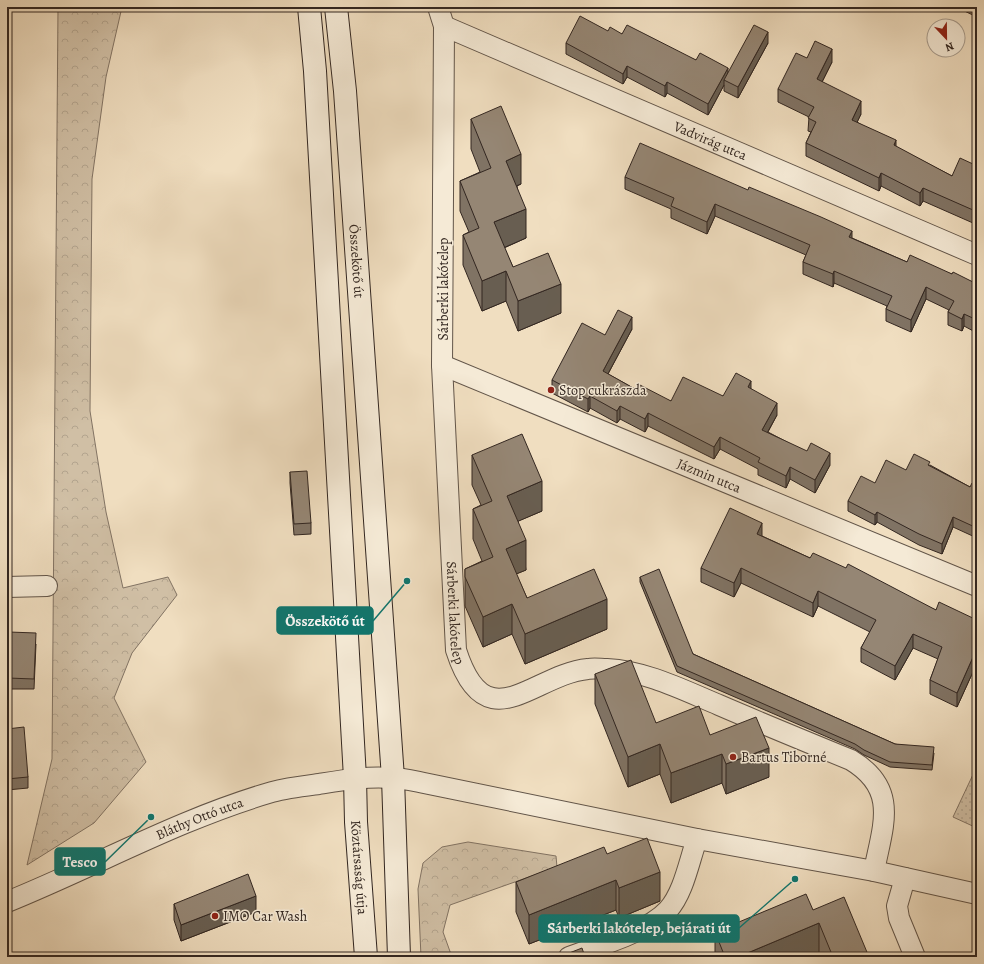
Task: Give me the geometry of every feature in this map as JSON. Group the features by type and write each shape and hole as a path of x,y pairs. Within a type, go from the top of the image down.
{"street":[{"path":"309,7 315,72 355,778"},
{"name":"Összekötő út","path":"336,7 345,91 393,778"},
{"name":"Sárberki lakótelep","path":"438,7 444,26 442,365 456,650 463,670 471,683 484,695 500,698 519,696 561,676 588,669 619,670 661,681 851,760 865,769 877,783 883,798 885,818 874,871"},
{"name":"Vadvirág utca","path":"444,26 977,255"},
{"name":"Jázmin utca","path":"442,365 977,586"},
{"path":"7,587 47,586"},
{"name":"Bláthy Ottó utca","path":"7,902 65,878 149,838 215,810 273,792 355,778 393,778 697,839 874,871 977,894"},
{"name":"Köztársaság útja","path":"355,778 356,822 366,957"},
{"path":"393,778 399,957"},
{"path":"569,957 652,924 668,909 678,893 697,839"},
{"path":"905,878 897,906 899,918 915,957"}],"green space":[{"path":"58,7 122,7 106,77 92,179 90,411 106,512 123,588 168,577 177,595 132,653 114,698 146,762 94,823 27,865 52,759"},
{"path":"977,766 977,828 953,817"},
{"path":"468,842 556,856 557,867 450,905 443,932 452,957 421,957 418,889 423,863 442,847"}],"building":[{"path":"580,16 608,31 610,27 622,34 627,25 696,60 700,53 728,68 708,104 667,82 665,86 627,66 623,74 566,43"},
{"path":"754,25 768,32 738,87 724,80"},
{"path":"815,41 832,49 817,79 861,101 852,120 896,140 894,145 952,176 960,158 973,164 977,155 977,206 975,205 973,210 923,188 920,193 881,173 879,178 806,143 816,122 808,118 814,107 778,89 796,53 807,58"},
{"path":"501,106 521,154 506,161 526,209 494,222 513,267 548,253 561,284 518,301 506,271 482,281 463,235 479,228 460,181 491,168 471,119"},
{"path":"640,143 748,190 749,187 821,217 852,231 849,237 907,262 910,255 952,274 953,272 977,284 977,320 964,314 962,319 948,312 954,301 926,287 911,320 886,309 892,296 834,271 833,274 803,262 810,245 715,204 707,222 671,206 674,198 625,177"},
{"path":"618,310 632,317 603,371 635,389 638,384 671,401 683,377 723,396 736,373 751,381 748,387 777,403 762,430 807,451 811,443 830,453 815,480 790,467 786,476 758,462 760,458 720,437 714,447 648,413 645,419 620,406 617,411 590,396 588,399 552,380 582,323 605,335"},
{"path":"522,434 542,481 507,496 526,540 506,549 527,598 594,569 607,599 525,634 512,604 483,617 465,577 465,569 493,557 473,509 492,501 472,455"},
{"path":"914,454 930,462 928,465 970,487 972,483 977,485 977,528 953,517 942,544 877,512 875,515 848,501 861,476 875,483 886,460 906,470"},
{"path":"307,471 311,523 294,524 290,472"},
{"path":"730,508 762,523 757,534 810,558 813,553 846,568 848,564 936,610 939,602 977,620 977,648 957,693 930,680 942,647 913,634 895,666 861,648 876,620 818,591 813,603 741,568 734,583 701,568"},
{"path":"659,569 693,654 895,744 934,747 932,765 890,762 864,750 855,744 677,666 640,577"},
{"path":"9,632 36,633 34,679 8,678"},
{"path":"631,660 656,723 699,706 710,735 756,717 769,748 726,764 722,754 671,773 660,744 628,757 595,674"},
{"path":"24,727 28,777 7,779 7,729"},
{"path":"647,838 660,872 619,888 616,880 529,915 516,882 604,847 607,854"},
{"path":"248,874 256,896 181,925 174,904"},
{"path":"806,894 813,910 844,897 869,957 833,957 819,923 738,957 725,957 715,932"},
{"path":"582,948 585,957 559,957"}],"place":[{"name":"Stop cukrászda","path":"551,390"},
{"name":"Összekötő út","path":"407,581"},
{"name":"Bartus Tiborné","path":"733,757"},
{"name":"Tesco","path":"151,817"},
{"name":"Sárberki lakótelep, bejárati út","path":"795,879"},
{"name":"IMO Car Wash","path":"215,916"}]}
